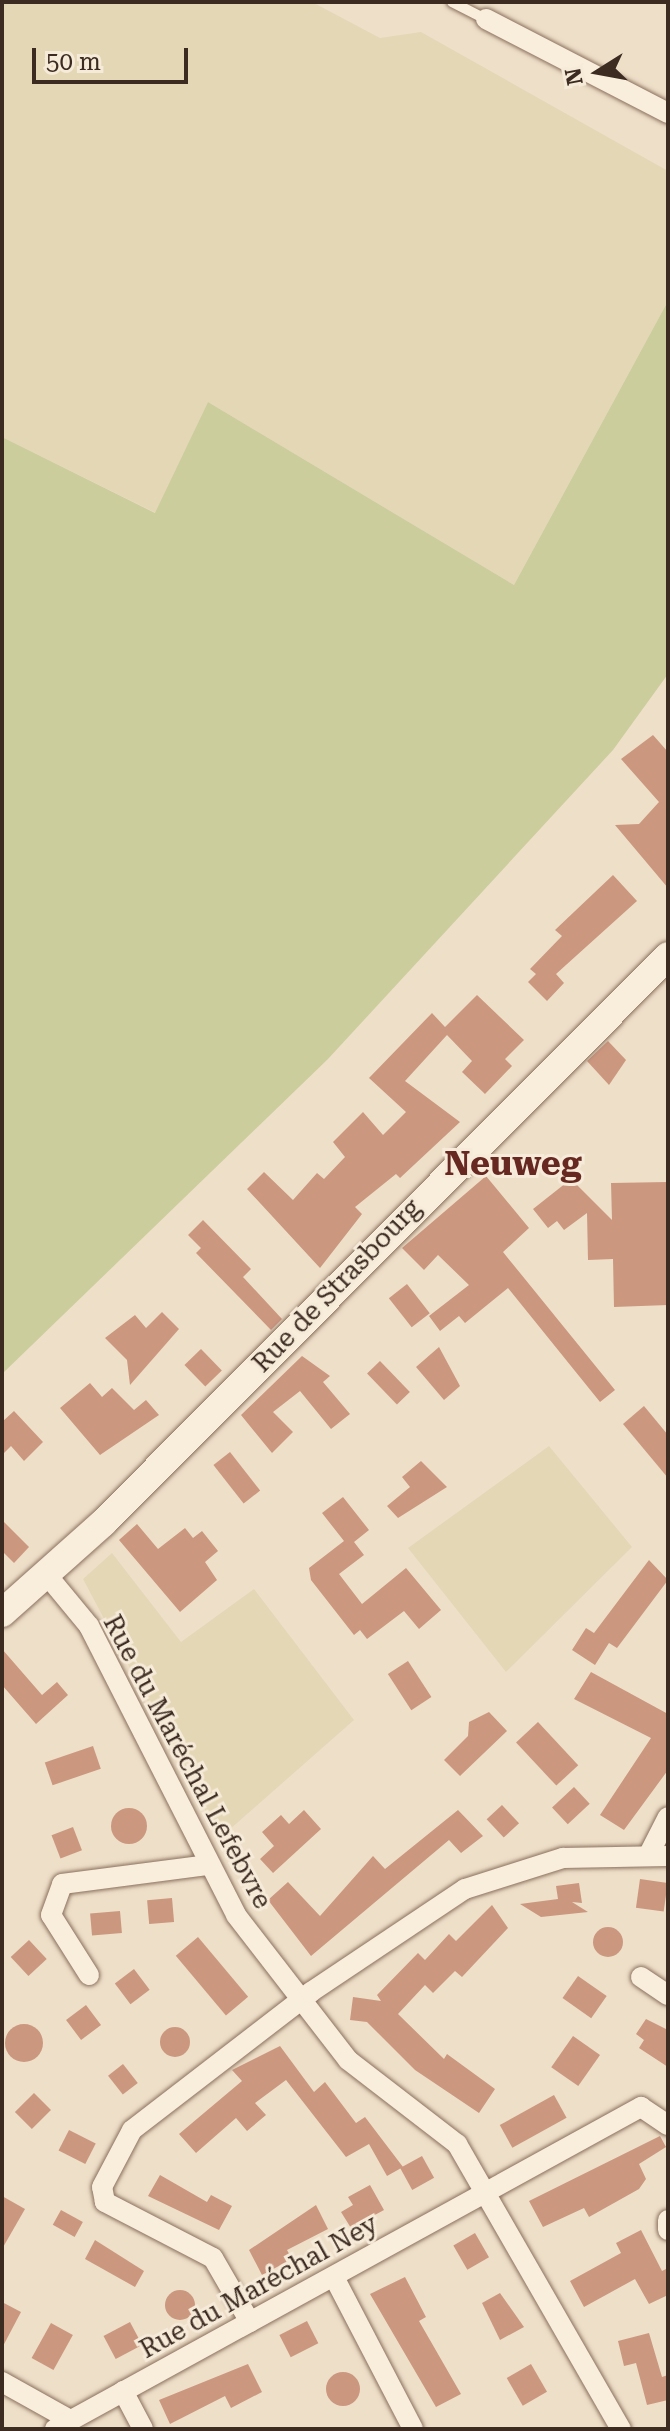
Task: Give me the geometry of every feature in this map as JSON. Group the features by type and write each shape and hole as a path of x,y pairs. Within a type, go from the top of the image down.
{"main road":[{"name":"Rue de Strasbourg","path":"2,1613 47,1575 668,956"}],"street":[{"path":"486,19 668,113"},
{"name":"Rue du Maréchal Lefebvre","path":"47,1575 89,1626 236,1915 348,2060 457,2144 488,2189 621,2429"},
{"path":"250,2322 213,2258 105,2202 102,2187 132,2130 301,2000 465,1889 528,1865 659,1854 668,1817"},
{"path":"89,1975 51,1915 62,1884 209,1865"},
{"path":"641,1977 668,1995"},
{"name":"Rue du Maréchal Ney","path":"62,2425 641,2107 668,2125"},
{"path":"668,2220 668,2230"},
{"path":"334,2277 413,2429"},
{"path":"2,2382 62,2425"},
{"path":"123,2391 143,2429"}],"lane":[{"path":"452,2 486,19"}],"shaded area":[{"path":"2,2 312,2 380,38 421,32 668,171 668,301 514,585 208,402 156,513 2,437"},
{"path":"549,1446 632,1547 506,1672 408,1548"},
{"path":"112,1553 181,1642 254,1589 354,1720 220,1838 83,1579"}],"green space":[{"path":"668,301 668,674 613,750 328,1059 2,1374 2,437 155,513 208,402 514,585"}],"building":[{"path":"653,735 668,752 668,888 615,825 639,824 659,802 621,759"},
{"path":"613,875 637,901 556,974 564,983 547,1001 528,982 536,974 530,969 562,936 555,930"},
{"path":"477,995 524,1040 505,1059 512,1066 485,1094 462,1072 472,1061 447,1035 405,1081 460,1122 400,1178 396,1174 355,1207 362,1214 320,1268 247,1189 264,1172 293,1200 317,1173 324,1179 345,1157 333,1142 363,1112 383,1135 406,1112 369,1078 432,1013 445,1027"},
{"path":"608,1041 626,1060 609,1085 587,1061"},
{"path":"486,1176 529,1228 503,1252 615,1390 600,1402 508,1288 465,1323 459,1316 440,1331 429,1316 469,1285 438,1255 424,1270 402,1248"},
{"path":"571,1179 612,1220 611,1183 668,1182 668,1305 614,1307 613,1259 588,1260 587,1213 564,1230 557,1221 548,1228 533,1209"},
{"path":"203,1220 251,1269 243,1277 282,1319 271,1330 196,1253 201,1248 188,1235"},
{"path":"407,1284 430,1313 412,1327 389,1298"},
{"path":"162,1312 179,1329 130,1385 127,1360 105,1338 135,1315 146,1328"},
{"path":"439,1347 460,1386 444,1400 416,1367"},
{"path":"201,1349 222,1371 205,1387 184,1365"},
{"path":"302,1356 330,1376 323,1382 350,1414 331,1429 300,1391 273,1412 293,1432 272,1453 241,1415"},
{"path":"380,1361 410,1392 397,1404 367,1374"},
{"path":"90,1383 102,1397 112,1388 134,1410 146,1400 159,1415 100,1455 60,1408"},
{"path":"644,1406 668,1435 668,1478 623,1424"},
{"path":"14,1411 43,1442 24,1461 11,1446 2,1455 2,1422"},
{"path":"230,1452 260,1491 244,1504 213,1465"},
{"path":"421,1461 447,1487 398,1518 387,1506 410,1487 402,1477"},
{"path":"343,1497 369,1530 354,1542 364,1555 339,1574 362,1604 406,1568 441,1610 419,1629 404,1611 367,1639 360,1630 354,1635 311,1580 309,1568 344,1541 322,1513"},
{"path":"2,1520 29,1547 14,1563 2,1551"},
{"path":"137,1524 158,1549 185,1528 193,1538 202,1531 218,1551 205,1562 217,1580 180,1612 119,1540"},
{"path":"649,1560 668,1580 617,1648 609,1643 595,1665 572,1650 586,1628 594,1633"},
{"path":"2,1649 42,1695 57,1682 68,1695 36,1724 2,1685"},
{"path":"408,1661 431,1697 411,1710 388,1674"},
{"path":"591,1672 668,1714 668,1770 624,1830 600,1815 651,1738 574,1699"},
{"path":"489,1712 507,1731 460,1776 444,1760 468,1736 469,1722"},
{"path":"538,1722 578,1765 556,1786 516,1742"},
{"path":"93,1746 101,1769 53,1785 45,1763"},
{"path":"574,1787 590,1804 568,1824 552,1807"},
{"path":"502,1805 519,1823 504,1838 487,1819"},
{"path":"129,1808 142,1813 147,1826 142,1839 129,1844 116,1839 111,1826 116,1813"},
{"path":"304,1810 321,1829 273,1873 260,1859 274,1846 262,1832 281,1815 289,1824"},
{"path":"458,1810 483,1836 461,1853 449,1840 311,1956 268,1900 288,1882 320,1916 373,1856 385,1869"},
{"path":"73,1827 82,1850 60,1859 52,1835"},
{"path":"640,1879 668,1883 664,1912 636,1908"},
{"path":"579,1883 582,1903 572,1902 588,1912 541,1917 520,1904 558,1899 556,1886"},
{"path":"172,1898 174,1922 149,1924 147,1900"},
{"path":"492,1905 508,1928 462,1977 455,1971 433,1993 425,1985 398,2014 444,2059 447,2054 495,2089 479,2113 415,2070 367,2022 350,2020 353,1997 381,2001 377,1995 418,1953 425,1960 449,1934 456,1941"},
{"path":"120,1911 122,1933 92,1936 90,1914"},
{"path":"608,1927 614,1928 622,1936 622,1948 614,1956 608,1957 602,1956 594,1948 593,1942 594,1936 602,1928"},
{"path":"198,1937 248,1997 226,2015 176,1956"},
{"path":"29,1940 47,1959 28,1976 11,1957"},
{"path":"134,1969 150,1990 130,2004 115,1983"},
{"path":"578,1976 607,1996 591,2018 563,1998"},
{"path":"86,2005 101,2025 81,2040 66,2020"},
{"path":"646,2019 668,2030 668,2067 639,2048 644,2040 636,2034"},
{"path":"24,2024 38,2029 43,2043 38,2057 24,2062 10,2057 5,2043 10,2029"},
{"path":"175,2027 186,2031 190,2042 186,2053 175,2057 164,2053 160,2042 164,2031"},
{"path":"573,2036 600,2055 578,2086 551,2067"},
{"path":"280,2046 314,2092 325,2082 356,2123 365,2117 403,2167 387,2176 369,2144 346,2157 286,2080 255,2103 266,2115 247,2131 236,2118 196,2153 179,2134 242,2081 232,2070"},
{"path":"123,2064 138,2083 123,2095 108,2076"},
{"path":"34,2093 51,2110 32,2129 15,2112"},
{"path":"554,2095 567,2118 512,2148 500,2125"},
{"path":"69,2130 96,2144 85,2164 59,2150"},
{"path":"660,2136 666,2147 639,2164 646,2179 639,2189 589,2217 584,2208 543,2227 529,2201"},
{"path":"422,2156 434,2178 412,2190 400,2168"},
{"path":"160,2175 207,2202 211,2195 232,2206 219,2230 148,2196"},
{"path":"370,2185 384,2210 351,2228 341,2212 353,2205 348,2197"},
{"path":"2,2196 25,2209 2,2249"},
{"path":"316,2205 328,2229 287,2250 292,2259 262,2275 249,2250"},
{"path":"61,2210 83,2222 75,2237 53,2225"},
{"path":"641,2230 662,2271 668,2268 668,2295 649,2304 635,2279 584,2307 570,2281 621,2253 616,2243"},
{"path":"475,2233 489,2257 467,2270 453,2246"},
{"path":"95,2240 144,2271 135,2287 85,2259"},
{"path":"405,2277 426,2317 419,2321 461,2394 436,2407 370,2294"},
{"path":"180,2290 191,2294 195,2305 191,2316 180,2320 169,2316 165,2305 169,2294"},
{"path":"500,2293 524,2327 500,2340 482,2303"},
{"path":"2,2302 21,2312 2,2348"},
{"path":"307,2321 318,2343 291,2357 279,2335"},
{"path":"130,2322 142,2345 116,2359 104,2336"},
{"path":"51,2323 73,2335 53,2370 32,2358"},
{"path":"649,2333 662,2377 668,2375 668,2400 647,2405 636,2363 624,2366 618,2341"},
{"path":"248,2364 262,2392 231,2408 225,2396 170,2424 159,2400"},
{"path":"531,2364 547,2392 523,2406 507,2378"},
{"path":"343,2372 355,2377 360,2389 355,2401 343,2406 331,2401 326,2389 331,2377"}],"district":[{"name":"Neuweg","path":"513,1164"}]}
